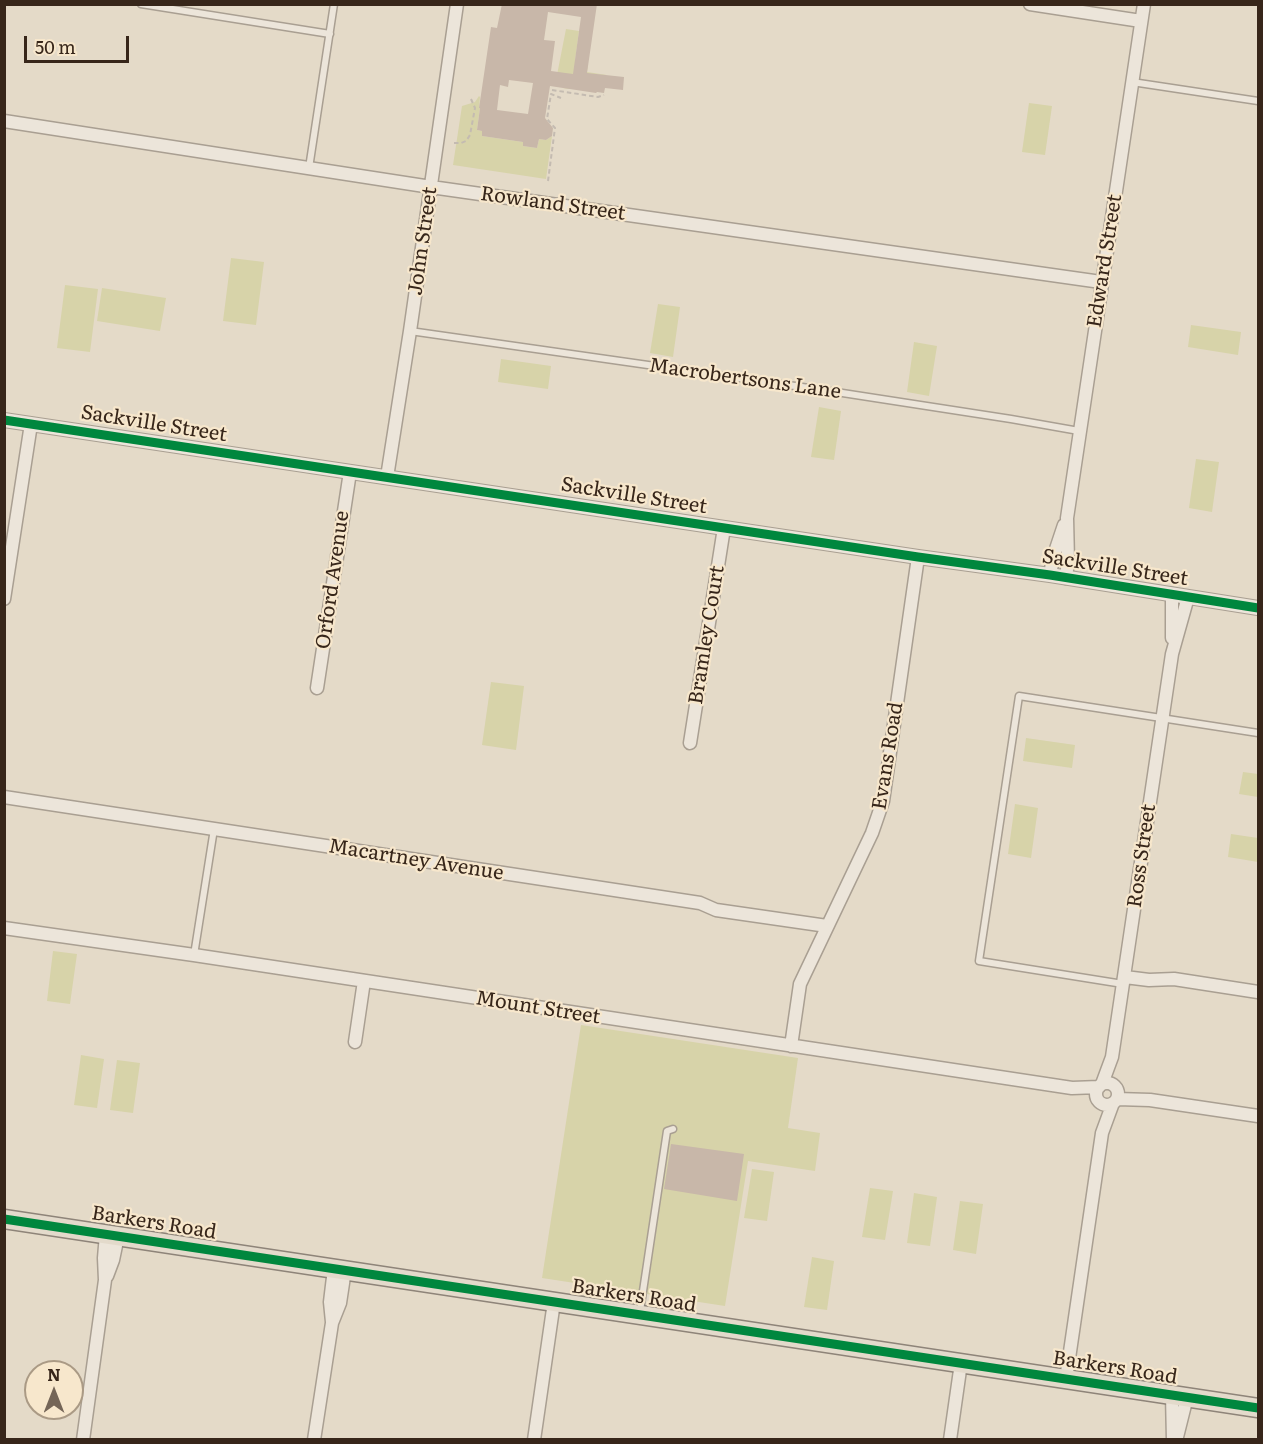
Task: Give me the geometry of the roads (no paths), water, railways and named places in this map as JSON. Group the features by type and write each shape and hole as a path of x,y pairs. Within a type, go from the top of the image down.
{"main road":[{"name":"Barkers Road","path":"4,1219 1258,1408"}],"street":[{"name":"John Street","path":"387,477 457,4"},
{"path":"1030,4 1141,21"},
{"name":"Edward Street","path":"1066,578 1067,518 1143,4"},
{"name":"Rowland Street","path":"4,121 431,186 1101,282"},
{"name":"Sackville Street","path":"4,420 1258,608"},
{"path":"4,599 31,424"},
{"name":"Orford Avenue","path":"317,688 350,472"},
{"name":"Edward Street","path":"1050,575 1053,558 1067,518"},
{"name":"Bramley Court","path":"690,743 724,528"},
{"name":"Evans Road","path":"791,1046 799,986 872,833 883,801 918,557"},
{"name":"Ross Street","path":"1172,594 1172,654"},
{"name":"Ross Street","path":"1066,1379 1162,717 1172,654 1188,597"},
{"name":"Macartney Avenue","path":"4,797 700,903 716,910 827,926"},
{"name":"Mount Street","path":"4,928 1258,1116"},
{"path":"1124,981 1174,979 1258,992"},
{"path":"355,1042 364,981"},
{"path":"83,1440 105,1280 104,1258 112,1235"},
{"path":"314,1440 332,1323 330,1302 340,1269"},
{"path":"534,1440 554,1302"},
{"path":"950,1440 961,1363"},
{"path":"1174,1440 1180,1396"}],"lane":[{"path":"141,4 330,34"},
{"path":"309,168 334,4"},
{"path":"1132,82 1258,101"},
{"name":"Macrobertsons Lane","path":"410,331 824,390 1079,431"},
{"path":"1124,981 980,961 1019,696 1258,733"},
{"path":"194,955 214,829"},
{"path":"640,1315 667,1131 673,1129"}]}
